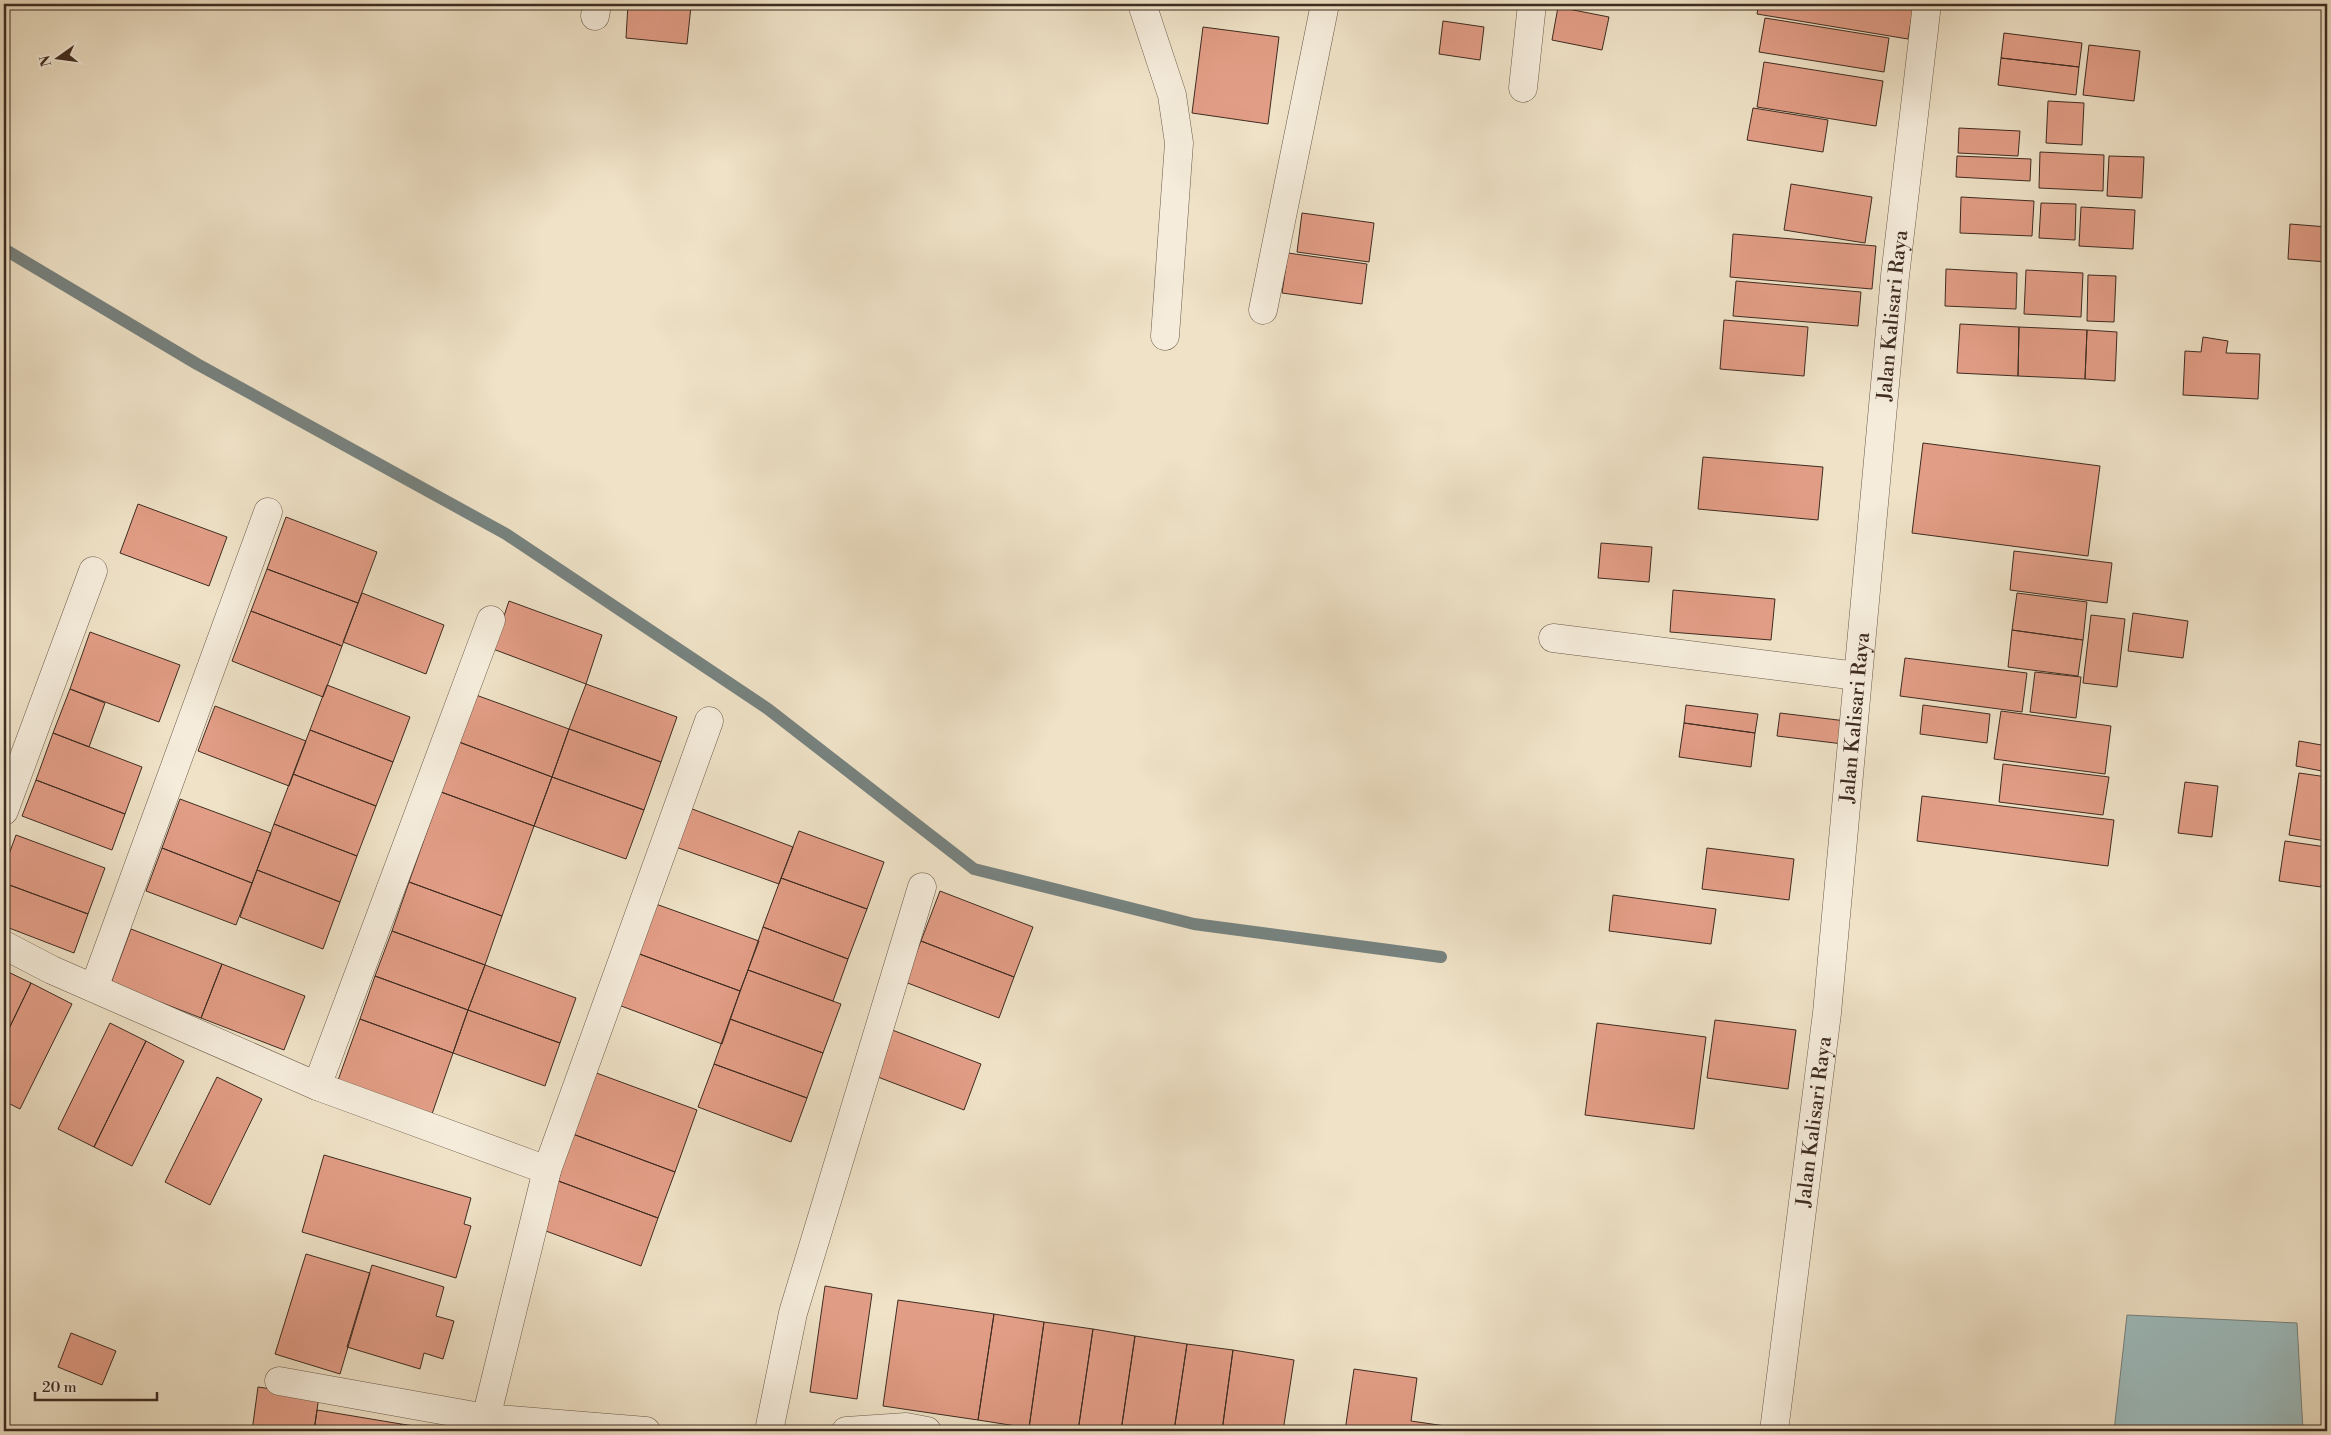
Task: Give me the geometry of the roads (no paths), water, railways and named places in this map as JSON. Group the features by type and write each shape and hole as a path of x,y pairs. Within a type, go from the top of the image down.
{"street":[{"path":"1142,4 1172,95 1179,142 1165,336"},
{"path":"1263,310 1325,4"},
{"path":"1523,88 1532,4"},
{"name":"Jalan Kalisari Raya","path":"1774,1431 1827,1013 1857,676 1896,276 1927,4"},
{"path":"94,988 268,512"},
{"path":"4,811 93,571"},
{"path":"317,1086 491,620"},
{"path":"1553,638 1857,676"},
{"path":"486,1418 547,1170 709,721"},
{"path":"769,1431 793,1313 922,887"},
{"path":"4,945 94,988 317,1086 547,1170"},
{"path":"279,1381 486,1418 646,1431"},
{"path":"846,1431 906,1427 927,1431"}],"water":[{"path":"2127,1315 2297,1323 2303,1431 2114,1431"}],"waterway":[{"path":"4,249 197,364 506,534 768,709 974,869 1194,924 1441,957"}]}
